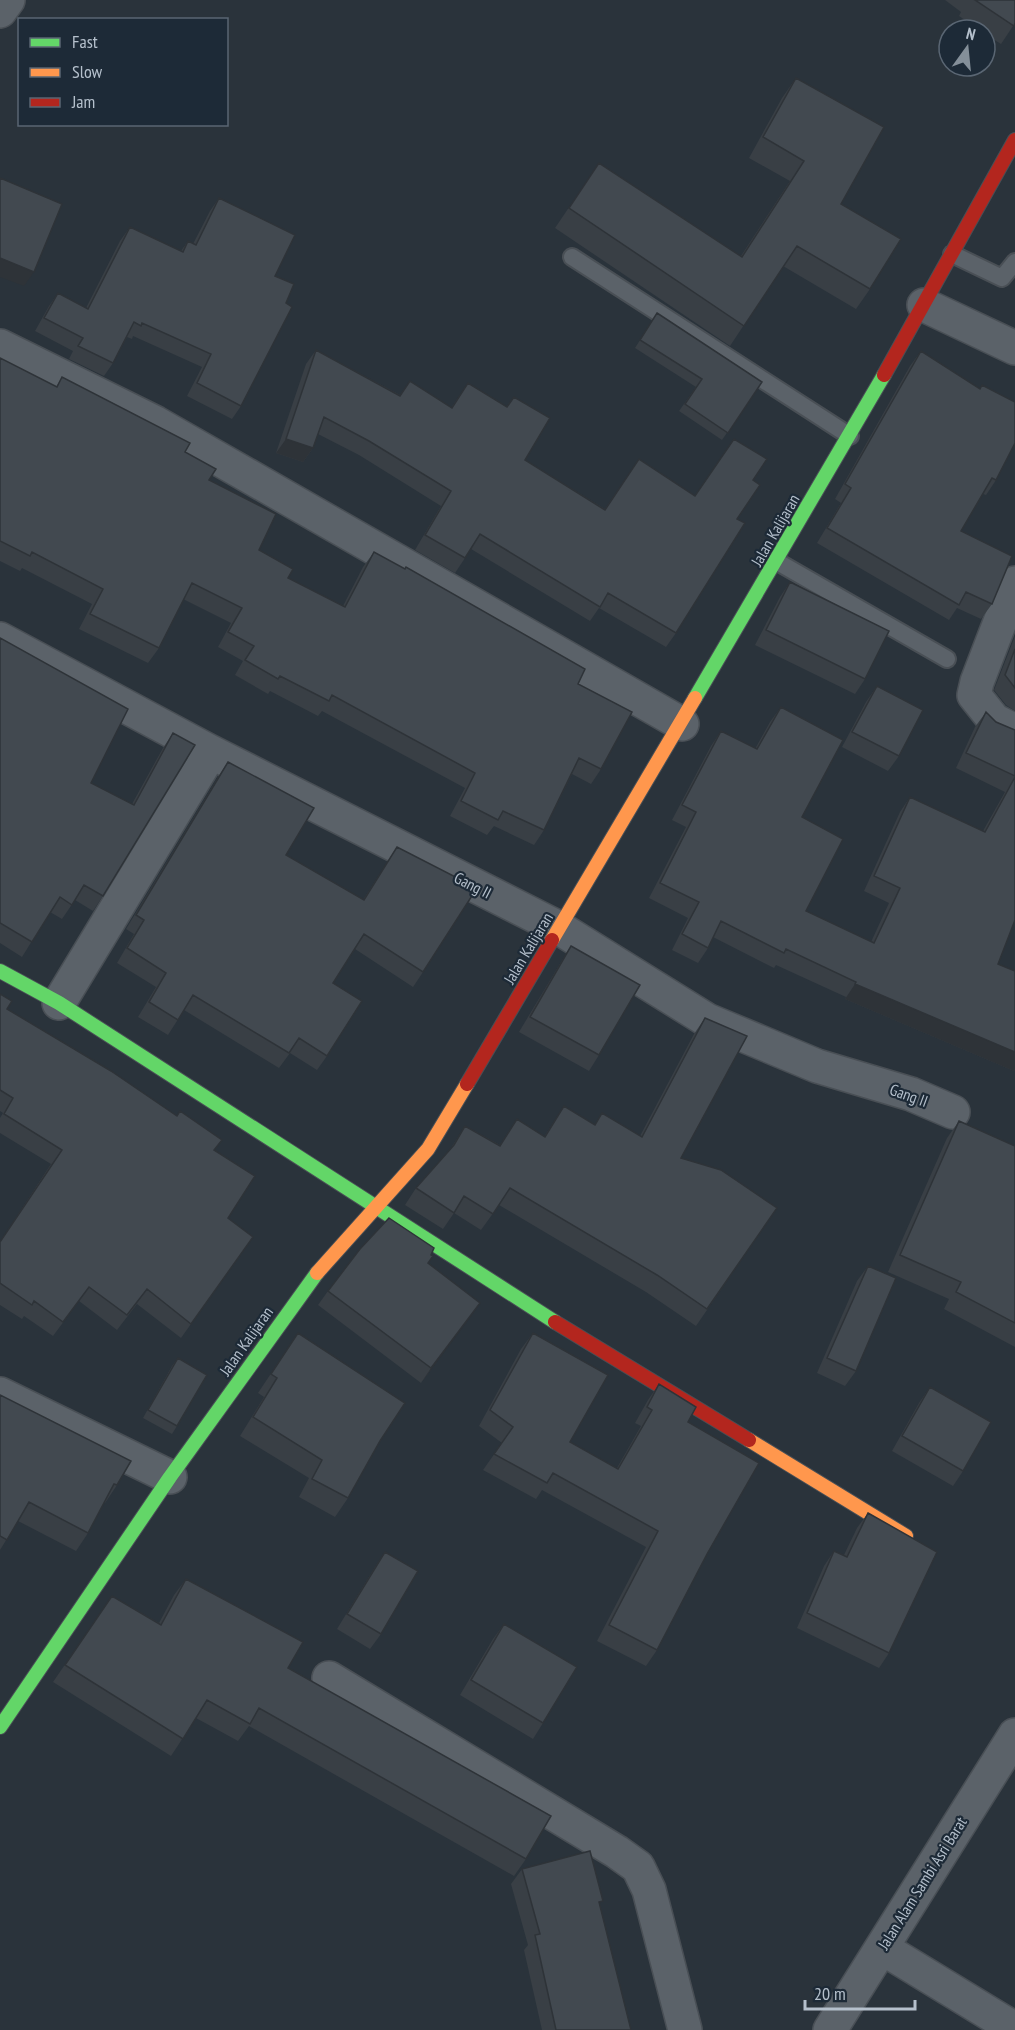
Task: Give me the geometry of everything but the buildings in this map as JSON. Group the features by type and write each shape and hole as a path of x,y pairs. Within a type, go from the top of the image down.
{"street":[{"path":"0,10 8,0"},
{"name":"Jalan Kalijaran","path":"0,1727 170,1477 290,1308 325,1262 428,1149 682,724 850,436 1015,140"},
{"path":"924,305 1015,348"},
{"path":"0,346 156,423 682,724"},
{"path":"1013,729 994,720 974,695 976,682 1015,583"},
{"name":"Gang II","path":"0,639 211,752 559,928 707,1020 817,1066 911,1094 953,1112"},
{"path":"59,1003 211,752"},
{"path":"0,971 59,1003 374,1209 918,1544"},
{"path":"0,1394 170,1477"},
{"path":"329,1678 617,1852 638,1867 649,1890 685,2030"},
{"name":"Jalan Alam Sambi Asri Barat","path":"830,2030 1015,1735"},
{"path":"882,1948 1015,2029"}],"lane":[{"path":"952,254 1002,278 1015,262"},
{"path":"572,257 850,436"},
{"path":"776,561 947,659"}],"traffic: fast":[{"path":"695,698 884,375"},
{"path":"0,971 59,1003 555,1322"},
{"path":"0,1727 170,1477 317,1273"}],"traffic: slow":[{"path":"552,940 695,698"},
{"path":"317,1273 428,1149 467,1084"},
{"path":"749,1440 906,1536"}],"traffic: jam":[{"path":"884,375 1015,140"},
{"path":"467,1084 552,940"},
{"path":"555,1322 749,1440"}]}
